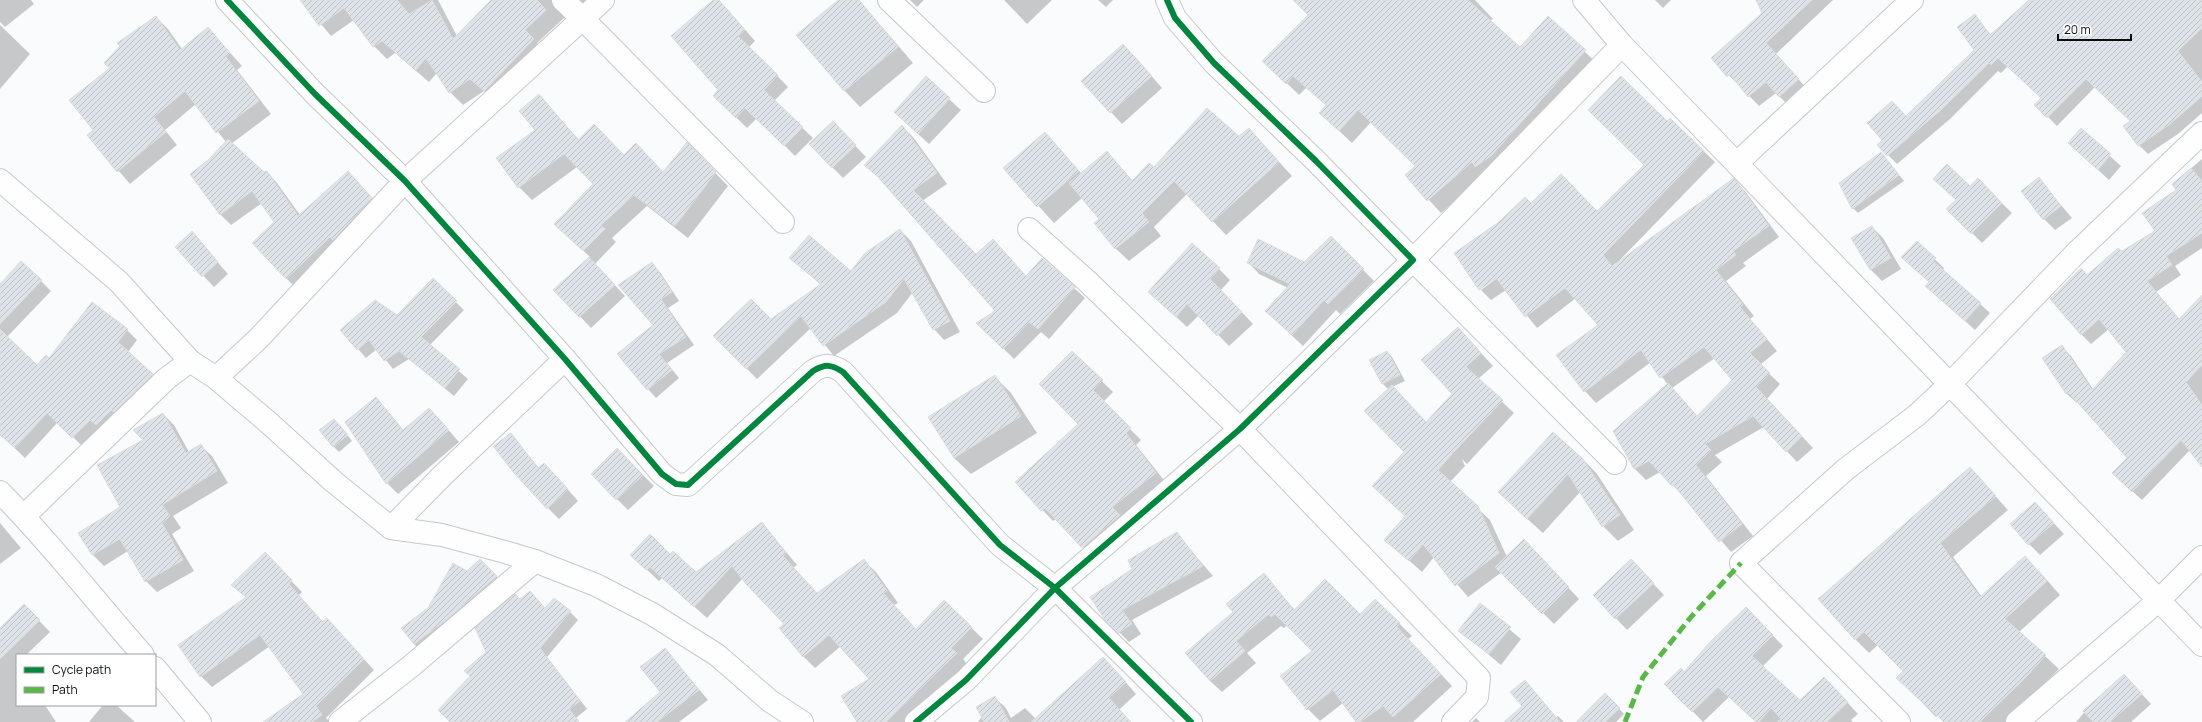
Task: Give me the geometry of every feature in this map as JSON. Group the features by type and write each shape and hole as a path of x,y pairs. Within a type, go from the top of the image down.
{"street":[{"path":"226,0 315,94 405,181 565,359 662,474 676,484 688,485 813,371 823,366 833,365 843,372 1000,545 1055,588 1191,722"},
{"path":"563,0 584,19 783,222"},
{"path":"216,378 258,339 405,181 584,19 603,0"},
{"path":"889,0 984,91"},
{"path":"1167,0 1175,18 1214,63 1316,161 1615,463"},
{"path":"1584,0 1622,44 1949,385 2202,645"},
{"path":"1737,163 1912,0"},
{"path":"916,722 966,680 1055,588 1240,429 1413,260 1622,44"},
{"path":"1899,722 1741,563 1846,469 1917,415 1949,385 2076,253 2202,133"},
{"path":"0,180 119,282 190,361 216,378 269,423 334,482 391,528 442,535 535,561 596,585 652,614 717,656 770,701 802,722"},
{"path":"1030,229 1087,281 1240,429 1479,678 1477,697 1453,722"},
{"path":"391,528 442,476 565,359"},
{"path":"24,516 166,380 190,361"},
{"path":"0,492 24,516 97,604 142,654"},
{"path":"2017,722 2158,601 2202,557"},
{"path":"340,722 410,667 535,561"},
{"path":"156,669 200,722"}],"building":[{"path":"300,0 397,0 409,14 432,0 453,39 491,0 537,0 546,10 525,30 534,39 484,91 470,79 449,93 426,58 416,70 382,41 373,47 344,8 319,26"},
{"path":"713,0 719,0 745,30 738,36 778,75 764,90 803,127 784,146 745,108 736,118 713,96 718,90 671,36"},
{"path":"838,0 859,0 898,47 844,91 796,35"},
{"path":"1293,0 1468,0 1520,47 1548,16 1586,50 1491,156 1475,167 1472,162 1427,201 1405,175 1415,166 1358,110 1339,131 1319,113 1326,105 1293,76 1286,84 1262,61 1308,15"},
{"path":"1756,0 1812,0 1766,43 1799,79 1779,97 1766,82 1748,97 1730,74 1727,77 1711,58 1762,13"},
{"path":"2029,0 2202,0 2202,28 2178,51 2202,82 2202,96 2169,125 2138,146 2123,126 2130,121 2086,79 2047,118 2034,105 2041,98 1998,58 1991,65 1989,63 1941,110 1887,156 1877,145 1882,140 1867,123 1892,101 1906,116 1974,50 1957,27 1975,14 1990,35"},
{"path":"156,16 180,50 208,27 230,53 226,57 259,101 216,133 185,91 154,117 166,132 117,172 87,135 93,130 69,100 110,68 104,63 120,46 117,43"},
{"path":"1123,44 1152,76 1110,113 1081,81"},
{"path":"926,76 950,98 918,134 894,112"},
{"path":"1621,76 1667,121 1670,118 1704,151 1603,255 1612,266 1734,178 1769,226 1733,251 1736,255 1716,270 1743,305 1740,307 1767,339 1750,353 1770,373 1756,387 1802,436 1786,452 1753,416 1705,444 1711,450 1696,465 1742,524 1719,542 1674,485 1672,486 1649,461 1634,469 1613,431 1668,383 1697,416 1732,380 1704,347 1660,378 1641,350 1584,392 1556,355 1598,325 1565,288 1525,317 1496,278 1479,290 1454,253 1499,222 1525,197 1531,203 1561,174 1597,211 1644,165 1588,110"},
{"path":"539,94 578,140 594,124 624,155 636,143 663,172 687,142 716,172 675,226 634,195 601,225 605,229 583,251 554,224 593,184 564,154 518,188 496,158 535,130 519,111"},
{"path":"1207,108 1239,136 1249,128 1279,162 1212,222 1174,181 1142,213 1149,222 1115,249 1094,223 1099,219 1069,183 1107,151 1132,181 1149,163 1154,167"},
{"path":"833,121 856,145 832,168 809,144"},
{"path":"902,125 937,173 913,190 976,254 993,239 1026,276 1042,258 1075,287 1038,329 1029,322 1003,349 976,323 995,311 878,177 864,165"},
{"path":"2081,128 2111,154 2098,170 2068,143"},
{"path":"1045,132 1079,171 1037,207 1003,168"},
{"path":"228,139 264,172 267,171 298,216 348,171 372,198 333,240 330,237 286,279 252,243 274,222 252,191 220,215 190,174 208,160"},
{"path":"1881,152 1899,175 1852,209 1839,183"},
{"path":"1947,164 1970,186 1978,178 2002,203 1971,234 1946,209 1956,200 1933,179"},
{"path":"2191,168 2202,181 2202,233 2166,256 2172,265 2147,281 2179,319 2202,295 2202,365 2186,382 2202,405 2202,467 2181,440 2132,492 2112,473 2127,458 2069,393 2066,394 2042,358 2062,345 2092,390 2126,352 2099,319 2081,335 2050,299 2081,268 2087,275 2118,248 2122,251 2155,231 2142,213 2176,190 2172,184"},
{"path":"2039,177 2061,206 2043,220 2021,191"},
{"path":"1872,226 1891,258 1870,270 1851,238"},
{"path":"900,229 950,321 933,330 904,279 886,302 823,346 801,316 746,369 713,336 751,299 771,319 821,284 789,258 809,235 851,271 865,253"},
{"path":"192,231 218,262 202,277 175,247"},
{"path":"1331,236 1364,269 1328,304 1324,300 1292,335 1265,311 1290,284 1247,263 1258,239 1304,262"},
{"path":"1917,241 1936,258 1933,261 1981,303 1965,321 1925,286 1929,282 1901,257"},
{"path":"1192,243 1220,268 1210,279 1242,312 1217,336 1187,304 1176,317 1148,292"},
{"path":"589,257 615,285 579,317 553,290"},
{"path":"21,261 42,280 0,324 0,284"},
{"path":"652,262 672,292 661,299 686,337 659,354 672,370 647,390 617,354 653,325 618,285"},
{"path":"433,278 457,301 421,337 460,369 445,388 399,351 384,361 369,340 357,350 340,330 375,300 397,315"},
{"path":"92,302 128,329 118,342 153,374 114,412 111,410 96,425 90,420 72,438 47,413 15,448 0,435 0,329 37,365 46,355 49,358"},
{"path":"1458,327 1481,353 1466,367 1503,400 1454,452 1452,450 1453,453 1438,470 1478,506 1499,553 1455,586 1423,544 1409,561 1384,540 1405,516 1372,486 1404,452 1364,411 1392,385 1426,422 1452,394 1421,360"},
{"path":"1072,351 1103,380 1093,390 1131,428 1126,433 1156,473 1112,507 1120,515 1082,548 1045,508 1041,511 1015,482 1078,424 1039,384"},
{"path":"1387,351 1400,375 1382,384 1369,360"},
{"path":"995,375 1021,416 954,458 928,417"},
{"path":"376,397 403,430 429,408 449,430 386,484 345,422"},
{"path":"163,413 186,453 201,444 217,471 162,505 170,516 162,523 183,560 145,582 120,539 92,555 78,533 120,507 97,465 143,440 133,430"},
{"path":"334,419 348,435 333,447 319,430"},
{"path":"1553,432 1582,458 1620,515 1602,527 1568,474 1527,519 1498,492"},
{"path":"511,433 538,468 544,463 568,489 547,509 514,473 493,446"},
{"path":"617,448 643,475 616,500 591,474"},
{"path":"1970,467 1996,496 1940,543 1980,597 2025,556 2047,581 2005,619 2046,655 2027,676 1980,722 1944,722 1896,678 1903,671 1864,632 1855,640 1818,599"},
{"path":"2035,502 2054,523 2028,545 2010,524"},
{"path":"762,522 786,553 783,556 817,593 864,559 887,591 883,593 916,629 944,600 972,627 951,648 957,653 886,722 857,722 841,696 869,679 829,635 803,657 779,628 784,624 746,584 732,566 694,607 650,567 646,570 630,555 650,534 670,554 673,551 696,572"},
{"path":"1177,532 1203,566 1122,610 1132,624 1118,633 1105,620 1090,597 1132,569 1128,560"},
{"path":"1524,539 1569,587 1542,614 1495,567"},
{"path":"265,552 292,580 289,584 322,622 327,618 364,659 316,706 322,715 312,722 263,722 303,694 260,635 200,677 178,645 246,597 231,585"},
{"path":"480,559 497,576 446,620 414,644 401,628 428,608 453,563 467,571"},
{"path":"1631,559 1654,583 1615,619 1593,595"},
{"path":"1264,573 1294,610 1325,579 1360,614 1375,599 1400,623 1397,627 1441,674 1393,717 1383,706 1360,722 1356,722 1333,690 1307,710 1280,676 1312,651 1275,614 1271,617 1269,614 1236,641 1245,651 1210,681 1185,653 1233,612 1226,604"},
{"path":"530,591 545,608 554,598 571,611 540,648 580,701 569,709 579,722 450,722 438,710 470,676 464,671 486,652 475,628 515,594 520,599"},
{"path":"1480,603 1511,627 1489,654 1458,631"},
{"path":"24,604 40,620 0,659 0,628"},
{"path":"1746,607 1773,635 1752,656 1800,700 1824,677 1848,702 1827,722 1777,722 1781,719 1771,708 1759,722 1756,722 1718,687 1692,712 1664,684 1681,668 1684,672 1709,643"},
{"path":"665,648 699,690 657,722 625,722 660,692 640,667"},
{"path":"1103,657 1126,682 1109,698 1131,722 1031,722"},
{"path":"2124,674 2142,694 2110,722 2093,722 2083,711"},
{"path":"1525,680 1560,722 1504,722 1522,706 1510,692"},
{"path":"1605,693 1620,708 1605,722 1576,722"},
{"path":"995,696 1009,722 984,722 976,707"}],"marked path":[{"path":"1625,722 1643,677 1691,617 1741,563"}],"cycle path":[{"path":"227,0 315,94 405,181 565,359 662,474 676,484 688,485 813,371 825,366 835,367 843,372 1000,545 1055,588 1191,722"},
{"path":"916,722 966,680 1055,588 1240,429 1413,260 1316,161 1214,63 1175,18 1167,0"}]}
